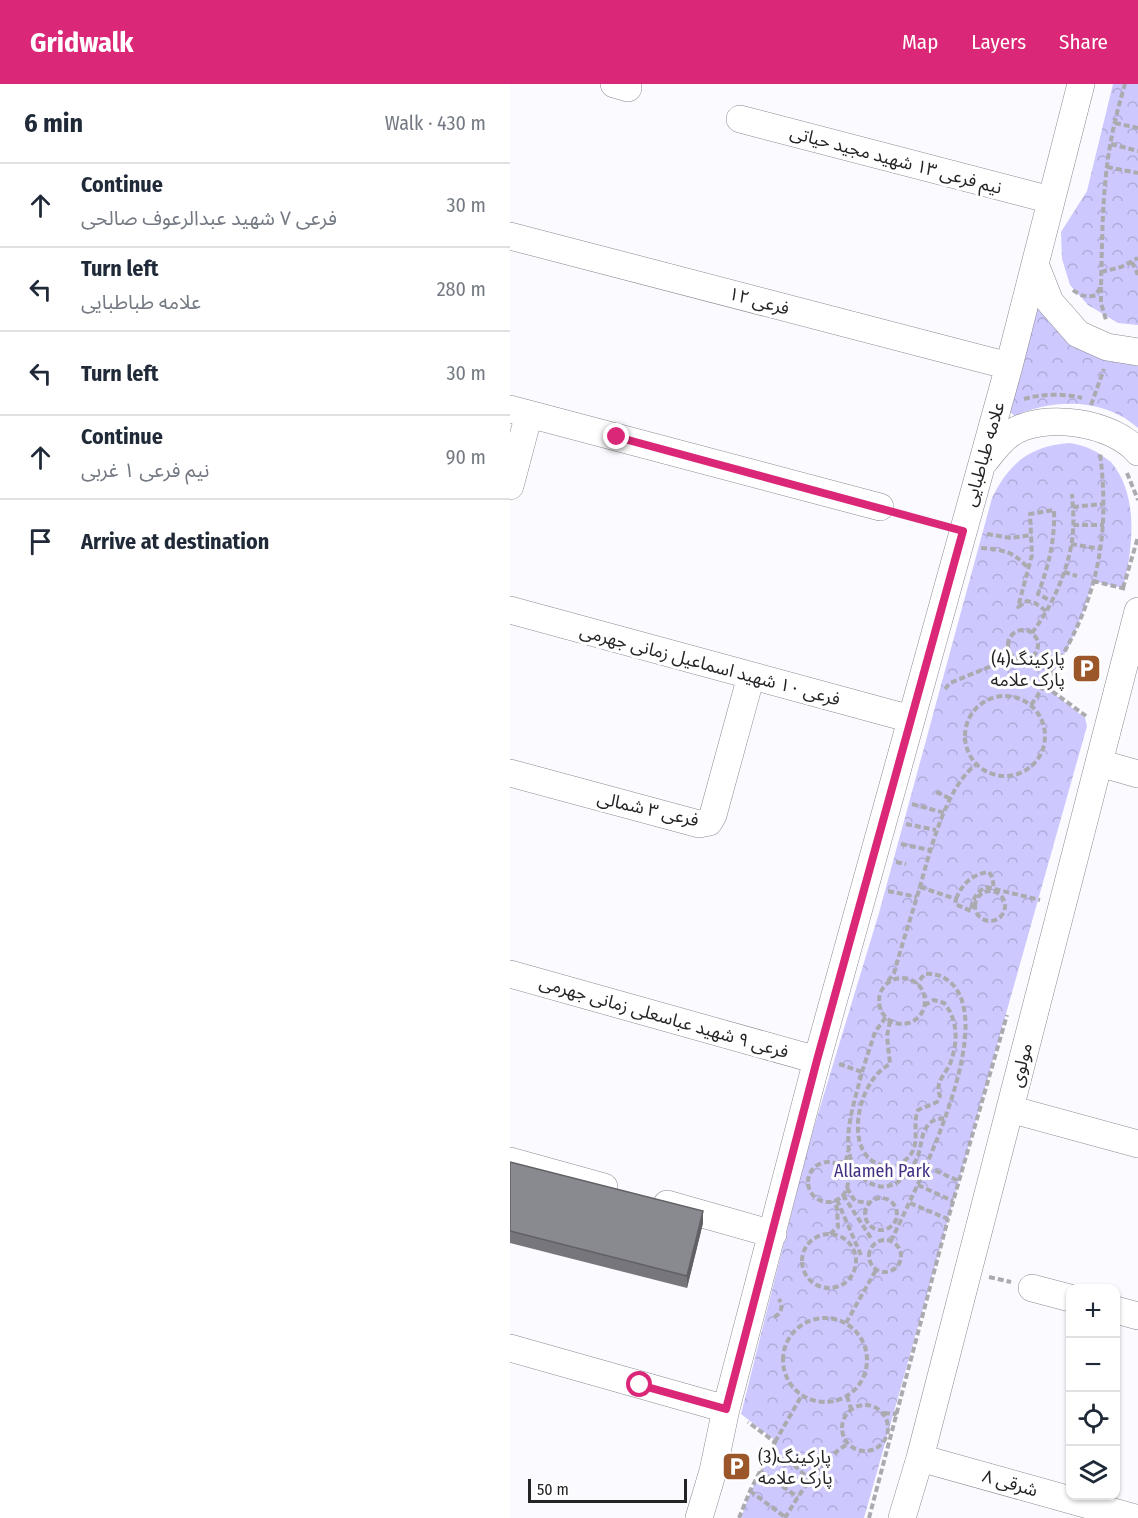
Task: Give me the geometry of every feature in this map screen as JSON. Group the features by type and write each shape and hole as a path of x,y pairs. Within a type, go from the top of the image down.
{"street":[{"name":"علامه طباطبایی","path":"699,1518 733,1412 773,1234 825,1061 911,719 974,535 981,468 1081,84"},
{"name":"نیم فرعی ۱۳ شهید مجید حیاتی","path":"740,119 1051,200"},
{"name":"فرعی ۱۲","path":"510,236 1009,366"},
{"path":"1035,264 1050,302 1078,334 1107,347 1138,352"},
{"path":"510,486 520,412 880,507"},
{"path":"981,468 996,447 1010,434 1027,426 1051,421 1101,429 1130,441 1129,459"},
{"name":"مولوی","path":"902,1518 920,1458 1099,763 1134,601"},
{"name":"فرعی ۱۰ شهید اسماعیل زمانی جهرمی","path":"510,610 911,719"},
{"name":"فرعی ۳ شمالی","path":"510,773 699,824 709,822 713,815 751,676"},
{"path":"1099,763 1138,774"},
{"name":"فرعی ۹ شهید عباسعلی زمانی جهرمی","path":"510,974 825,1061"},
{"path":"1010,1109 1138,1144"},
{"path":"510,1161 773,1234"},
{"path":"1032,1288 1066,1297"},
{"path":"1120,1311 1138,1316"},
{"path":"510,1348 733,1412"},
{"name":"۸ شرقی","path":"920,1458 1135,1518"}],"path":[{"path":"1106,320 1101,303 1102,227 1107,167 1125,84"},
{"path":"1115,123 1138,128"},
{"path":"1111,144 1138,151"},
{"path":"1107,167 1138,173"},
{"path":"1101,272 1138,258"},
{"path":"1132,262 1138,275"},
{"path":"1085,305 1071,288 1081,296 1090,297 1096,295 1101,286"},
{"path":"1098,315 1117,325 1107,347 1106,364 1085,425 1084,443 1107,456"},
{"path":"1031,705 1045,686 1078,628 1093,581 1104,525 1100,451"},
{"path":"1129,459 1126,471 1138,500"},
{"path":"1032,633 1051,602 1064,572 1073,525 1072,494"},
{"path":"1073,507 1103,504"},
{"path":"880,507 974,535 1011,538 1032,535"},
{"path":"1046,611 1035,603 1027,602 1018,607 1032,555 1030,514 1054,510 1055,531 1051,557 1038,594 1051,602"},
{"path":"1073,525 1104,525"},
{"path":"974,535 977,548 1008,551 1018,557 1029,569"},
{"path":"1123,588 1138,537"},
{"path":"1071,544 1101,549"},
{"path":"1064,572 1077,576"},
{"path":"1093,581 1123,588 1134,601"},
{"path":"1023,630 1032,633 1038,641 1035,655 1031,658 1021,660 1010,655 1008,641 1014,632 1023,630"},
{"path":"941,696 950,683 989,667 1010,655"},
{"path":"1045,686 1085,714 1088,720"},
{"path":"1009,695 1031,705 1040,716 1045,728 1042,753 1034,764 1011,776 997,775 984,770 977,764 967,749 965,736 967,722 974,710 984,701 996,696 1009,695"},
{"path":"890,1021 887,1036 891,1064 882,1068 866,1088 858,1130 861,1147 870,1158 882,1166 896,1166 911,1155 915,1144 914,1127 918,1110 937,1102 940,1095 938,1090 940,1079 951,1063 956,1041 954,1017 944,1003 934,1000 925,1005 919,1017 913,1022 905,1024 890,1021 885,1017 880,1009 879,1001 880,993 894,973 936,830 968,771 977,764"},
{"path":"936,792 951,799"},
{"path":"908,803 945,813"},
{"path":"903,823 936,830"},
{"path":"897,843 930,850"},
{"path":"895,852 892,861 906,864"},
{"path":"974,903 976,912 983,920 998,919 1004,911 1004,902 993,890 992,876 986,872 970,879 954,904 971,911 974,903 982,894 993,890 1040,900"},
{"path":"887,882 884,890 917,897"},
{"path":"920,887 956,899"},
{"path":"1037,911 1043,889"},
{"path":"891,1241 927,1167 946,1118 960,1065 964,1036 964,1010 958,991 951,982 941,975 925,974 916,984"},
{"path":"888,981 905,979 916,984 922,990 925,1005"},
{"path":"869,1518 948,1219 1008,1010"},
{"path":"859,1173 849,1174 847,1188 843,1195 835,1201 824,1202 809,1189 808,1182 812,1170 817,1166 823,1163 846,1161 852,1115 862,1072 875,1032 885,1017"},
{"path":"825,1061 862,1072"},
{"path":"849,1146 853,1165 859,1173 871,1184 882,1188 895,1184 910,1170 918,1157 922,1136 928,1125 933,1120 946,1118"},
{"path":"833,1163 841,1167 848,1178"},
{"path":"927,1167 959,1181"},
{"path":"918,1185 953,1201"},
{"path":"847,1188 855,1201 871,1203 883,1198"},
{"path":"871,1203 866,1212 868,1222 872,1226 887,1229 897,1217 894,1204 880,1195 882,1188"},
{"path":"843,1195 871,1238"},
{"path":"830,1234 838,1227 835,1201"},
{"path":"835,1201 861,1255"},
{"path":"910,1203 948,1219"},
{"path":"897,1217 904,1216"},
{"path":"893,1224 896,1230"},
{"path":"872,1226 869,1232 873,1245"},
{"path":"830,1234 844,1238 855,1254 855,1268 846,1282 838,1287 819,1287 811,1282 802,1266 805,1247 819,1236 830,1234"},
{"path":"883,1240 891,1241 898,1246 902,1256 898,1267 889,1272 876,1270 870,1264 868,1256 873,1245 883,1240"},
{"path":"855,1254 868,1256"},
{"path":"846,1323 876,1270"},
{"path":"968,1271 1032,1288"},
{"path":"825,1317 839,1319 860,1336 866,1349 868,1362 865,1376 857,1388 847,1396 833,1401 819,1402 802,1395 794,1389 786,1377 782,1363 783,1349 789,1336 800,1325 812,1319 825,1317"},
{"path":"741,1517 760,1471 802,1395"},
{"path":"847,1396 851,1409"},
{"path":"864,1405 872,1406 882,1413 888,1424 888,1432 880,1446 867,1452 852,1448 848,1444 843,1437 842,1423 844,1416 851,1409 864,1405"},
{"path":"882,1413 895,1414 900,1407"},
{"path":"733,1412 775,1442"},
{"path":"750,1491 785,1518 798,1497 832,1456 848,1444"},
{"path":"880,1446 885,1450 886,1459"},
{"path":"794,1465 811,1481"},
{"path":"760,1471 798,1497"}],"green space":[{"path":"1113,84 1138,84 1138,325 1118,323 1088,305 1070,285 1062,259 1061,232 1087,191"},
{"path":"1042,309 1138,362 1138,428 1125,418 1095,406 1062,404 1046,406 1015,416 1010,412 1036,310"},
{"name":"Allameh Park","path":"1069,443 1086,447 1101,455 1111,462 1120,475 1130,504 1131,537 1127,571 1123,588 1093,581 1073,636 1044,686 1085,718 1087,726 864,1518 741,1518 750,1493 776,1441 741,1414 808,1147 879,913 992,498 1006,475 1022,458 1043,448"}],"building":[{"path":"510,1162 703,1211 687,1276 510,1231"}],"place":[{"name":"پارکینگ(4) پارک علامه","path":"1086,669"},
{"name":"پارکینگ(3) پارک علامه","path":"737,1467"}],"route":[{"path":"617,437 963,531 817,1060 726,1409 640,1385"}]}
